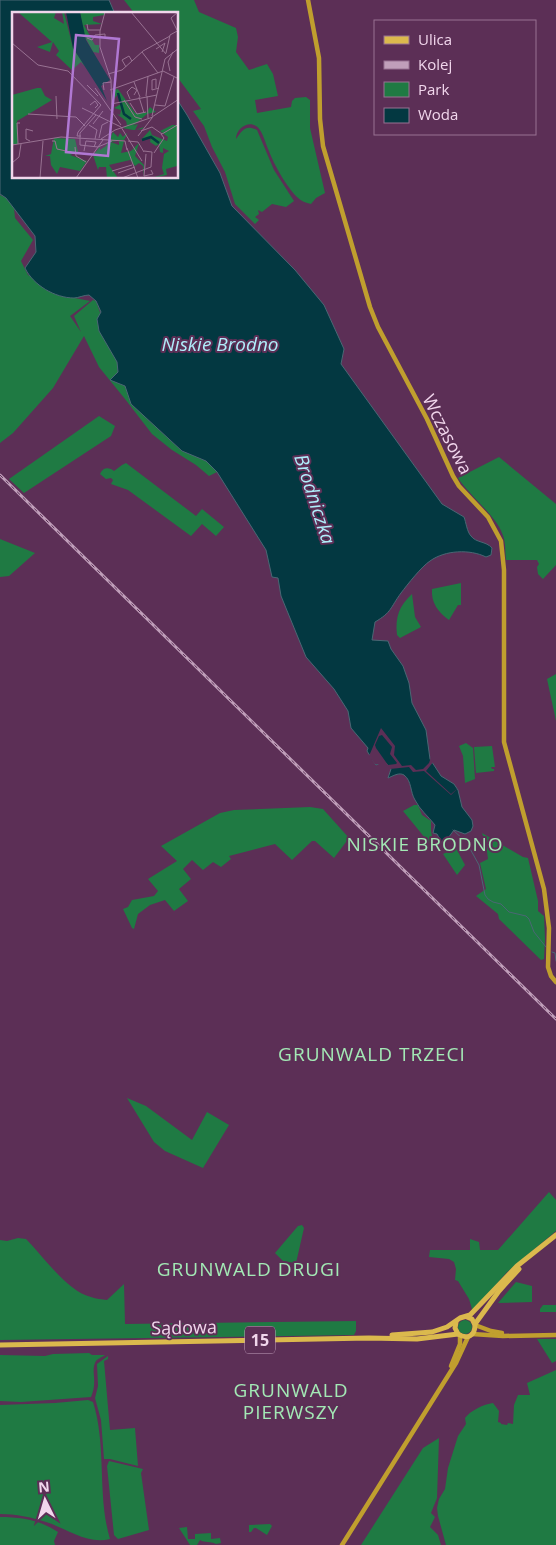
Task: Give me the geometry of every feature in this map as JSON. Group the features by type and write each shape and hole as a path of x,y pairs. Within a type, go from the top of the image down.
{"main road":[{"name":"15","path":"456,1322 460,1318 467,1317 474,1312 511,1272 556,1234"},
{"name":"15","path":"459,1335 470,1336 475,1330 475,1325 499,1291 531,1255"},
{"path":"467,1317 472,1319 475,1325"},
{"path":"456,1322 455,1328 459,1335"},
{"name":"Sądowa","path":"369,1338 432,1332 456,1322"},
{"name":"Sądowa","path":"0,1344 426,1338 459,1335"}],"street":[{"name":"Wczasowa","path":"308,0 319,58 320,120 323,146 374,318 453,476 459,486 488,517 501,541 504,570 504,742 546,900 550,934 548,967 551,976 556,982"},
{"path":"475,1325 491,1331 514,1335"},
{"path":"449,1372 460,1344 459,1335"},
{"path":"342,1545 456,1363 470,1336 556,1335"}],"green space":[{"path":"124,0 194,0 199,12 236,28 238,37 236,52 249,70 267,64 273,74 278,96 255,100 257,113 291,107 292,101 295,98 306,97 310,100 310,128 325,193 316,198 311,204 299,198 289,188 277,169 260,130 257,126 249,124 241,128 236,139 247,128 257,130 274,170 294,201 286,207 272,204 262,212 258,210 259,214 255,217 259,220 255,224 235,204 225,172 204,126 193,111 201,109 179,79 179,12 133,12"},
{"path":"0,195 6,198 14,208 15,218 33,240 21,261 28,275 60,295 90,301 70,316 81,332 74,316 93,300 96,301 117,362 118,372 111,380 125,386 131,404 182,451 206,461 217,472 209,476 152,434 99,367 84,336 53,388 13,433 0,443"},
{"path":"99,416 115,426 111,436 24,493 9,479"},
{"path":"499,457 556,504 556,565 543,579 538,574 537,567 539,564 537,560 506,560 504,539 499,526 458,478"},
{"path":"126,463 196,516 202,509 224,527 216,536 202,524 191,536 128,490 111,484 113,480 111,478 106,479 100,474 104,469 108,468 114,471"},
{"path":"0,539 35,553 9,576 0,577"},
{"path":"461,583 461,605 458,605 449,620 436,607 432,589"},
{"path":"412,594 415,617 421,627 400,638 397,635 397,617 404,603"},
{"path":"556,674 556,721 547,679"},
{"path":"466,743 473,748 475,779 465,783 463,756 459,746"},
{"path":"492,746 495,767 491,767 494,771 476,773 474,747"},
{"path":"418,805 422,815 431,821 433,841 430,844 403,811"},
{"path":"310,807 323,809 349,838 334,858 315,841 312,841 292,860 275,844 229,856 231,859 221,867 213,862 203,870 192,860 183,869 191,879 179,889 188,901 174,911 165,900 150,905 138,914 134,929 132,928 123,909 128,907 132,900 154,896 158,891 148,879 177,861 161,846 220,813 234,810"},
{"path":"482,833 523,857 528,858 538,901 538,911 544,916 544,959 541,960 499,919 498,914 476,896 486,889 480,863 488,859"},
{"path":"456,848 465,865 457,875 443,854"},
{"path":"127,1098 146,1106 192,1140 207,1112 229,1125 203,1168 165,1151 154,1142"},
{"path":"549,1192 556,1200 556,1231 507,1272 474,1310 472,1309 469,1299 458,1281 455,1280 456,1269 454,1262 449,1259 429,1257 430,1250 470,1250 470,1239 479,1242 480,1250 498,1250"},
{"path":"302,1225 304,1228 296,1263 283,1261 275,1253 298,1226"},
{"path":"18,1238 26,1239 65,1281 82,1294 107,1300 124,1284 125,1324 356,1321 356,1331 354,1335 0,1340 0,1240 7,1241"},
{"path":"516,1282 532,1286 532,1302 498,1303"},
{"path":"543,1305 556,1305 556,1312 540,1312"},
{"path":"462,1320 468,1320 472,1327 468,1334 462,1334 458,1330 458,1324"},
{"path":"537,1339 556,1339 556,1361 552,1363"},
{"path":"89,1353 92,1355 105,1355 94,1366 94,1387 91,1397 21,1402 0,1401 0,1355 45,1356"},
{"path":"108,1356 108,1359 104,1361 110,1430 135,1428 138,1466 104,1459 101,1420 95,1398 98,1386 97,1364"},
{"path":"556,1370 556,1545 446,1545 437,1508 439,1499 445,1489 448,1468 458,1436 466,1424 465,1418 478,1408 493,1403 499,1411 498,1422 507,1425 508,1423 513,1424 514,1405 518,1395 530,1395 527,1383"},
{"path":"88,1400 93,1402 100,1436 104,1506 110,1539 93,1540 35,1519 18,1515 0,1514 0,1405"},
{"path":"439,1438 437,1498 431,1513 435,1517 430,1527 438,1535 441,1545 361,1545 423,1448"},
{"path":"109,1461 143,1469 141,1473 149,1530 118,1539 114,1535 107,1466"},
{"path":"0,1517 30,1520 51,1528 58,1532 54,1541 55,1545 0,1545"},
{"path":"270,1524 272,1526 267,1535 256,1528 249,1532 249,1525"},
{"path":"187,1527 188,1539 195,1539 195,1534 211,1533 211,1539 220,1538 221,1543 216,1544 200,1540 197,1545 190,1545 179,1528"}],"water":[{"name":"Niskie Brodno","path":"0,0 109,0 114,12 12,12 12,179 179,179 179,103 220,173 232,206 295,270 324,305 344,349 341,364 442,504 464,517 468,532 473,538 492,548 491,555 486,557 480,554 458,552 436,557 427,563 407,585 388,612 375,622 372,640 388,641 391,649 403,666 409,683 412,703 426,730 430,759 441,776 454,784 458,790 462,807 472,820 473,826 471,831 465,834 454,830 443,845 437,834 433,833 435,825 415,800 407,777 400,774 388,778 391,769 384,761 376,765 367,751 368,748 351,728 348,711 334,689 306,657 281,596 278,578 272,577 266,550 217,472 206,461 182,451 131,404 125,386 110,380 118,372 117,362 99,331 97,319 101,312 96,301 89,295 74,298 59,296 33,280 25,268 36,252 35,236 6,198 0,194"}],"pier":[{"path":"381,728 395,746 394,755 402,766 411,765 416,770 423,769 429,763 431,757 434,761 426,771 451,794 458,788 451,795 424,771 413,772 409,767 390,769 385,764 375,764 369,756","holes":["382,735 392,747 390,754 397,763 388,765 375,745 379,736"]}],"waterway":[{"name":"Brodniczka","path":"453,830 465,841"},
{"name":"Brodniczka","path":"468,845 479,865 485,895 488,899 501,904 509,912 526,916 534,932 546,947"},
{"name":"Brodniczka","path":"552,952 555,953 556,961"}],"railway":[{"path":"0,475 556,1019"}],"district":[{"name":"NISKIE BRODNO","path":"425,844"},
{"name":"GRUNWALD TRZECI","path":"372,1054"},
{"name":"GRUNWALD DRUGI","path":"249,1269"},
{"name":"GRUNWALD PIERWSZY","path":"291,1401"}]}
